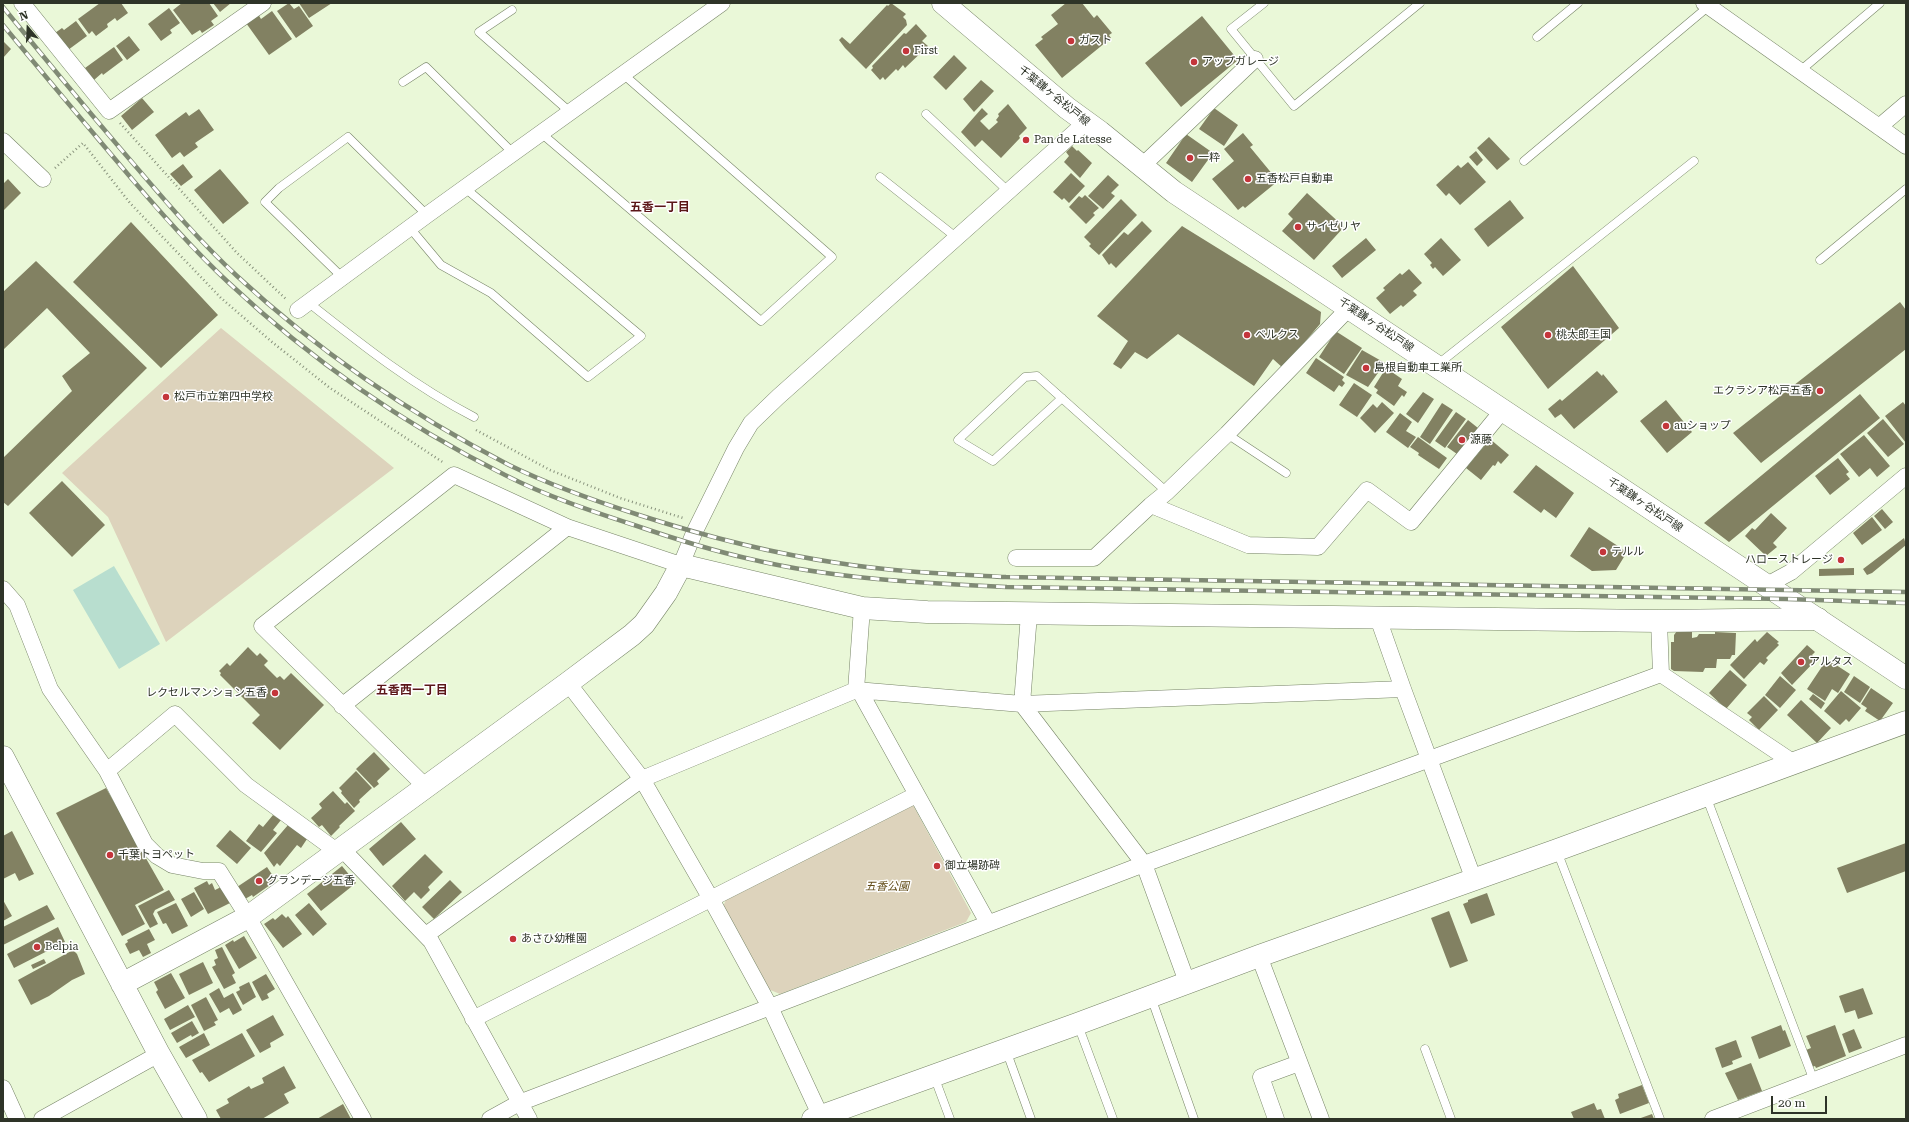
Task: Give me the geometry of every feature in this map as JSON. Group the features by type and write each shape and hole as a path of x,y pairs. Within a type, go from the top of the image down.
{"street":[{"path":"22,3 109,111 253,6"},
{"path":"304,307 427,215 722,3"},
{"name":"千葉鎌ヶ谷松戸線","path":"943,3 1085,123 1174,192 1767,585 1786,600 1818,619 1906,678"},
{"path":"1714,6 1800,71 1906,146"},
{"path":"1142,166 1255,60"},
{"path":"1879,127 1906,104"},
{"path":"122,984 248,918 632,635 644,624 666,593 681,565 699,523 736,448 751,423 778,397 1085,123"},
{"path":"3,142 43,180"},
{"path":"1016,558 1094,558 1167,492 1227,434 1349,308"},
{"path":"1151,505 1248,546 1318,547 1367,490 1411,522 1491,427 1503,410"},
{"path":"426,787 262,626 454,475 567,527 681,565 862,608 927,612 1029,614 1659,621 1818,619"},
{"path":"1767,585 1791,572 1906,476"},
{"path":"342,706 567,527"},
{"path":"3,589 16,605 50,689 107,771 145,844 156,856 172,864 202,871 219,871 248,918 364,1119"},
{"path":"862,608 858,690 988,923"},
{"path":"1029,614 1022,704 1144,864 1187,982"},
{"path":"1378,618 1403,690 1474,880"},
{"path":"1659,621 1661,674"},
{"path":"490,1119 520,1103 988,923 1144,864 1661,674"},
{"path":"1661,674 1794,763"},
{"path":"568,683 642,779 770,1006 819,1118 1078,1024 1187,982 1557,850 1906,722"},
{"path":"426,935 642,779 858,690 1022,704 1403,690"},
{"path":"107,771 175,714 246,785 340,850 426,935 530,1119"},
{"path":"3,757 159,1054 196,1119"},
{"path":"473,1019 916,795"},
{"path":"1259,956 1321,1119"},
{"path":"1714,1119 1906,1045"},
{"path":"42,1119 159,1054"},
{"path":"1276,1119 1260,1077 1299,1063"},
{"path":"3,1088 17,1119"}],"lane":[{"path":"1264,3 1231,29 1294,106 1420,3"},
{"path":"1537,37 1578,3"},
{"path":"1800,71 1880,3"},
{"path":"1524,161 1714,6"},
{"path":"512,10 479,32 570,112"},
{"path":"403,82 426,67 513,153"},
{"path":"541,133 761,321 832,257 623,74"},
{"path":"926,114 1009,192"},
{"path":"343,278 265,202 279,188 348,137 427,215"},
{"path":"1436,366 1694,161"},
{"path":"880,177 957,238"},
{"path":"410,228 441,265 491,293 588,378 641,336 465,188"},
{"path":"1820,260 1906,189"},
{"path":"304,307 438,398 474,417"},
{"path":"1062,398 992,462 958,440 1024,377 1037,376 1062,398 1167,492"},
{"path":"1227,434 1286,473"},
{"path":"1706,795 1814,1081"},
{"path":"1557,850 1660,1119"},
{"path":"1151,996 1194,1119"},
{"path":"1078,1024 1113,1119"},
{"path":"1425,1049 1451,1119"},
{"path":"1005,1050 1031,1119"},
{"path":"934,1076 950,1119"}],"path":[{"path":"43,180 83,143 130,203 221,298 272,342 330,388 446,464 454,475"}],"green space":[{"path":"221,328 394,468 166,642 108,517 62,473"},
{"name":"五香公園","path":"913,805 971,913 966,922 780,994 768,989 723,907 727,897"}],"shaded area":[{"path":"114,566 160,644 119,669 73,590"}],"building":[{"path":"100,3 121,3 128,13 117,21 115,18 107,24 108,27 96,36 92,31 89,34 78,19"},
{"path":"182,3 209,3 218,16 211,21 214,25 202,33 200,30 192,35 173,10"},
{"path":"213,3 231,3 220,12"},
{"path":"289,3 294,9 299,6 313,26 296,38 277,11"},
{"path":"299,3 332,3 309,18"},
{"path":"891,3 906,14 903,17 906,20 907,25 866,69 839,40 842,37 850,44 887,5 888,6"},
{"path":"1066,3 1082,3 1094,18 1097,15 1112,33 1109,35 1111,38 1062,78 1035,45 1043,39 1041,37 1058,24 1051,15"},
{"path":"169,8 180,23 170,30 172,33 161,41 148,24"},
{"path":"272,11 292,39 269,55 246,23 258,14 261,19"},
{"path":"1202,16 1238,60 1181,107 1145,63"},
{"path":"76,21 87,36 68,50 55,33 62,28 64,30"},
{"path":"916,24 927,36 922,41 928,46 905,68 903,65 898,71 896,69 885,80 883,77 880,80 871,70 873,68 872,66 904,33 906,34"},
{"path":"129,36 140,50 127,60 116,46"},
{"path":"3,41 11,49 3,58"},
{"path":"114,47 123,60 103,75 102,73 94,80 85,68"},
{"path":"954,55 967,68 946,90 933,77"},
{"path":"981,80 994,91 974,112 963,99"},
{"path":"142,98 154,112 132,130 121,116"},
{"path":"1008,104 1027,128 1019,136 1020,138 1001,158 982,140 975,147 961,132 982,108 988,114 980,121 989,130 998,122 996,120 999,116 998,114"},
{"path":"1214,108 1238,125 1224,146 1199,129"},
{"path":"199,109 214,130 195,143 198,147 184,157 180,152 172,158 155,135 186,112 189,116"},
{"path":"1243,133 1253,145 1250,147 1278,181 1245,208 1243,206 1238,210 1212,179 1234,161 1224,149"},
{"path":"1186,134 1213,153 1192,182 1166,163"},
{"path":"1489,137 1510,159 1497,170 1477,148"},
{"path":"1072,146 1092,163 1080,178 1064,162 1069,156 1066,152"},
{"path":"1476,151 1483,160 1477,166 1469,157"},
{"path":"1468,162 1486,182 1460,205 1449,193 1446,196 1436,185 1458,165 1461,168"},
{"path":"183,164 193,177 181,186 170,174"},
{"path":"220,169 249,203 223,224 194,190"},
{"path":"1071,173 1085,186 1069,203 1064,198 1062,200 1053,192"},
{"path":"1108,175 1119,185 1111,193 1115,196 1103,209 1088,196"},
{"path":"8,179 21,193 3,211 3,184"},
{"path":"1307,193 1344,227 1314,260 1282,231 1293,219 1288,214"},
{"path":"1085,195 1099,208 1093,213 1095,215 1086,224 1069,207 1079,196 1082,198"},
{"path":"1121,199 1137,215 1099,255 1089,246 1091,244 1084,237"},
{"path":"1510,200 1524,218 1488,247 1474,229"},
{"path":"1142,221 1152,231 1116,268 1111,263 1109,265 1102,255 1124,232 1128,235"},
{"path":"131,222 218,315 161,368 73,282"},
{"path":"1182,226 1321,312 1320,324 1283,368 1273,359 1254,386 1178,334 1147,359 1135,352 1121,369 1113,364 1128,341 1097,316"},
{"path":"1366,238 1376,250 1342,278 1332,266"},
{"path":"1441,238 1461,260 1443,276 1435,267 1433,269 1430,265 1432,263 1424,254"},
{"path":"36,261 147,368 8,506 3,502 3,458 72,391 62,376 90,353 47,308 3,350 3,292"},
{"path":"1573,266 1619,328 1548,389 1501,327"},
{"path":"1409,269 1422,283 1413,291 1417,295 1403,307 1401,305 1390,314 1376,298 1385,290 1383,288 1400,273 1402,275"},
{"name":"エクラシア松戸五香","path":"1900,302 1906,310 1906,349 1761,463 1733,433"},
{"path":"1337,332 1362,348 1344,374 1319,357 1334,334"},
{"path":"1362,350 1385,363 1368,387 1346,375"},
{"path":"1316,358 1344,377 1342,380 1345,383 1342,387 1339,385 1334,392 1306,373"},
{"path":"1386,368 1402,379 1398,386 1407,392 1404,397 1402,395 1394,406 1376,393 1378,390 1374,387"},
{"path":"1597,371 1602,376 1603,374 1618,392 1574,429 1561,414 1555,418 1548,409 1560,399 1562,401"},
{"path":"1354,383 1372,395 1357,417 1339,405"},
{"path":"1423,392 1434,399 1418,423 1406,414"},
{"path":"1860,394 1880,418 1729,542 1704,523"},
{"path":"1666,400 1692,432 1667,453 1640,421"},
{"path":"1382,402 1394,413 1375,433 1360,418 1373,404 1377,408"},
{"path":"1903,402 1906,406 1906,443 1885,416"},
{"path":"1442,403 1453,410 1430,444 1420,437"},
{"path":"1456,412 1466,419 1445,448 1435,441"},
{"path":"1400,413 1412,422 1406,431 1416,437 1408,448 1386,432"},
{"path":"1883,419 1904,444 1888,457 1867,433"},
{"path":"1468,420 1478,428 1457,454 1447,447"},
{"path":"1864,435 1890,466 1877,477 1870,468 1859,477 1840,454"},
{"path":"1418,437 1447,458 1439,469 1418,455 1419,453 1410,447"},
{"path":"1490,439 1509,455 1501,464 1498,461 1495,466 1493,465 1481,480 1466,468"},
{"path":"1838,458 1849,472 1846,474 1850,479 1830,495 1815,476"},
{"path":"1536,465 1574,493 1556,518 1544,509 1541,513 1513,492"},
{"path":"62,481 105,525 72,557 29,513"},
{"path":"1882,509 1893,522 1885,529 1874,516"},
{"path":"1771,513 1787,528 1773,543 1777,547 1766,556 1745,536 1752,528 1755,530"},
{"path":"1872,517 1882,530 1862,545 1853,533"},
{"path":"1589,527 1627,552 1616,570 1592,571 1570,556"},
{"path":"1904,538 1906,545 1872,573 1867,575 1863,569"},
{"path":"1854,568 1854,575 1819,576 1819,569"},
{"path":"1677,631 1692,631 1692,638 1697,637 1699,634 1715,634 1715,632 1736,633 1735,655 1732,655 1730,659 1717,659 1716,668 1705,668 1703,672 1674,671 1671,669 1671,642 1674,642 1674,635"},
{"path":"1767,632 1779,642 1777,643 1779,645 1766,658 1768,660 1764,665 1760,662 1744,679 1730,665 1755,639 1757,642"},
{"path":"1807,645 1815,652 1812,655 1817,659 1792,685 1781,673"},
{"name":"レクセルマンション五香","path":"248,647 257,656 260,653 268,661 264,665 277,678 280,676 284,680 291,673 324,705 280,750 252,723 260,715 220,675 221,673 219,671 227,663 230,666"},
{"path":"1827,659 1850,674 1838,693 1832,689 1825,701 1807,689"},
{"path":"1730,670 1747,685 1726,709 1709,693"},
{"path":"1780,676 1796,690 1780,708 1765,695"},
{"path":"1854,676 1870,687 1860,703 1844,692"},
{"path":"1871,688 1893,703 1880,721 1865,711 1867,708 1861,704"},
{"path":"1841,691 1861,708 1849,722 1846,719 1840,725 1824,711"},
{"path":"1813,694 1825,703 1821,709 1809,699"},
{"path":"1764,696 1778,710 1759,730 1749,720 1752,717 1747,713"},
{"path":"1801,700 1831,728 1817,743 1787,715"},
{"path":"374,752 390,769 377,781 379,784 374,788 356,769"},
{"path":"356,771 372,788 359,800 360,802 354,808 341,793 342,791 339,788"},
{"path":"106,788 164,890 135,905 145,924 122,936 56,813"},
{"path":"333,791 345,804 347,802 355,811 331,836 322,825 319,827 311,818 322,808 319,804"},
{"path":"273,815 281,820 273,830 277,833 261,852 246,841 259,824 263,827"},
{"path":"401,822 416,839 383,866 369,849"},
{"path":"288,825 307,839 301,848 297,845 280,866 277,863 274,867 264,853"},
{"path":"230,830 251,848 237,864 216,846"},
{"path":"12,831 34,874 19,881 15,873 3,879 3,836"},
{"path":"1906,843 1906,871 1847,893 1837,868"},
{"path":"425,854 443,872 428,887 430,890 421,899 414,892 405,901 392,886"},
{"path":"342,866 356,883 321,911 307,894"},
{"name":"グランデージ五香","path":"267,867 275,879 269,883 270,885 253,897 252,895 245,899 237,887"},
{"path":"450,880 462,892 434,919 422,907"},
{"path":"207,881 209,885 212,883 215,890 221,887 230,903 208,914 194,888"},
{"path":"169,890 175,900 155,910 153,914 158,924 150,928 138,906"},
{"path":"194,892 204,909 191,917 181,899"},
{"path":"1487,893 1495,915 1471,924 1463,904 1468,902 1468,900"},
{"path":"3,900 12,916 3,921"},
{"path":"176,903 188,926 172,934 166,923 163,924 157,912"},
{"path":"309,903 327,924 313,936 295,915"},
{"path":"47,905 55,919 3,945 3,927"},
{"path":"1449,911 1468,961 1450,968 1431,918"},
{"path":"282,914 286,918 288,916 302,934 283,948 264,924 273,918 275,920"},
{"name":"Belpia","path":"58,927 65,942 14,968 7,954"},
{"path":"149,929 155,940 147,944 151,953 143,957 139,950 130,954 125,944 128,942 127,940"},
{"path":"244,936 257,958 239,969 225,945"},
{"path":"222,947 235,973 232,975 236,983 224,989 212,967 216,965 214,960 218,958 215,950"},
{"path":"73,950 77,954 85,974 72,980 49,996 31,1005 18,980"},
{"path":"44,959 46,963 33,969 31,965"},
{"path":"203,962 213,983 189,995 179,974"},
{"path":"171,973 185,998 165,1009 156,992 158,990 154,982"},
{"path":"266,974 275,989 267,994 269,998 262,1001 252,982"},
{"path":"249,982 256,997 243,1005 236,992 240,990 239,987"},
{"path":"219,988 224,998 233,993 242,1010 233,1015 229,1008 220,1013 209,994"},
{"path":"1863,988 1873,1014 1858,1019 1855,1010 1845,1013 1839,996"},
{"path":"206,997 218,1020 214,1022 216,1025 204,1031 191,1005"},
{"path":"188,1005 195,1017 170,1030 164,1019"},
{"path":"273,1015 284,1035 270,1043 271,1047 260,1053 246,1030"},
{"path":"192,1021 199,1033 192,1037 191,1035 177,1043 171,1033"},
{"path":"1781,1025 1783,1031 1785,1030 1791,1046 1759,1059 1751,1037"},
{"path":"1835,1025 1846,1056 1816,1068 1815,1066 1812,1067 1806,1050 1811,1048 1806,1036"},
{"path":"1854,1029 1862,1048 1849,1053 1842,1034"},
{"path":"204,1033 210,1045 186,1058 179,1047"},
{"path":"242,1033 255,1056 209,1082 202,1072 200,1073 192,1060"},
{"path":"1736,1040 1742,1057 1732,1061 1733,1064 1722,1068 1715,1048"},
{"path":"1751,1063 1762,1091 1738,1100 1725,1073"},
{"path":"284,1066 296,1088 284,1094 289,1103 262,1119 221,1119 216,1110 229,1103 227,1099 249,1086 251,1089 264,1083 262,1078"},
{"path":"1642,1085 1649,1103 1620,1114 1615,1100 1619,1098 1618,1094"},
{"path":"1594,1103 1597,1110 1601,1109 1605,1119 1574,1119 1571,1112"},
{"path":"343,1104 351,1119 317,1119"},
{"path":"1652,1114 1654,1119 1638,1119"}],"railway":[{"path":"3,7 104,130 191,229 237,276 300,330 366,380 401,403 509,465 573,492 663,523 737,543 813,559 880,569 964,575 1006,577 1906,592"},
{"path":"3,25 156,207 184,238 214,269 260,311 326,364 395,413 468,456 505,475 536,490 569,503 691,544 782,566 846,576 910,582 1007,587 1786,599 1906,603"}],"place":[{"name":"ガスト","path":"1071,41"},
{"name":"First","path":"906,51"},
{"name":"アップガレージ","path":"1194,62"},
{"name":"Pan de Latesse","path":"1026,140"},
{"name":"一粋","path":"1190,158"},
{"name":"五香松戸自動車","path":"1248,179"},
{"name":"サイゼリヤ","path":"1298,227"},
{"name":"ベルクス","path":"1247,335"},
{"name":"桃太郎王国","path":"1548,335"},
{"name":"島根自動車工業所","path":"1366,368"},
{"name":"エクラシア松戸五香","path":"1820,391"},
{"name":"松戸市立第四中学校","path":"166,397"},
{"name":"auショップ","path":"1666,426"},
{"name":"源藤","path":"1462,440"},
{"name":"テルル","path":"1603,552"},
{"name":"ハローストレージ","path":"1841,560"},
{"name":"アルタス","path":"1801,662"},
{"name":"レクセルマンション五香","path":"275,693"},
{"name":"千葉トヨペット","path":"110,855"},
{"name":"御立場跡碑","path":"937,866"},
{"name":"グランデージ五香","path":"259,881"},
{"name":"あさひ幼稚園","path":"513,939"},
{"name":"Belpia","path":"37,947"}],"district":[{"name":"五香一丁目","path":"660,207"},
{"name":"五香西一丁目","path":"412,690"}]}
